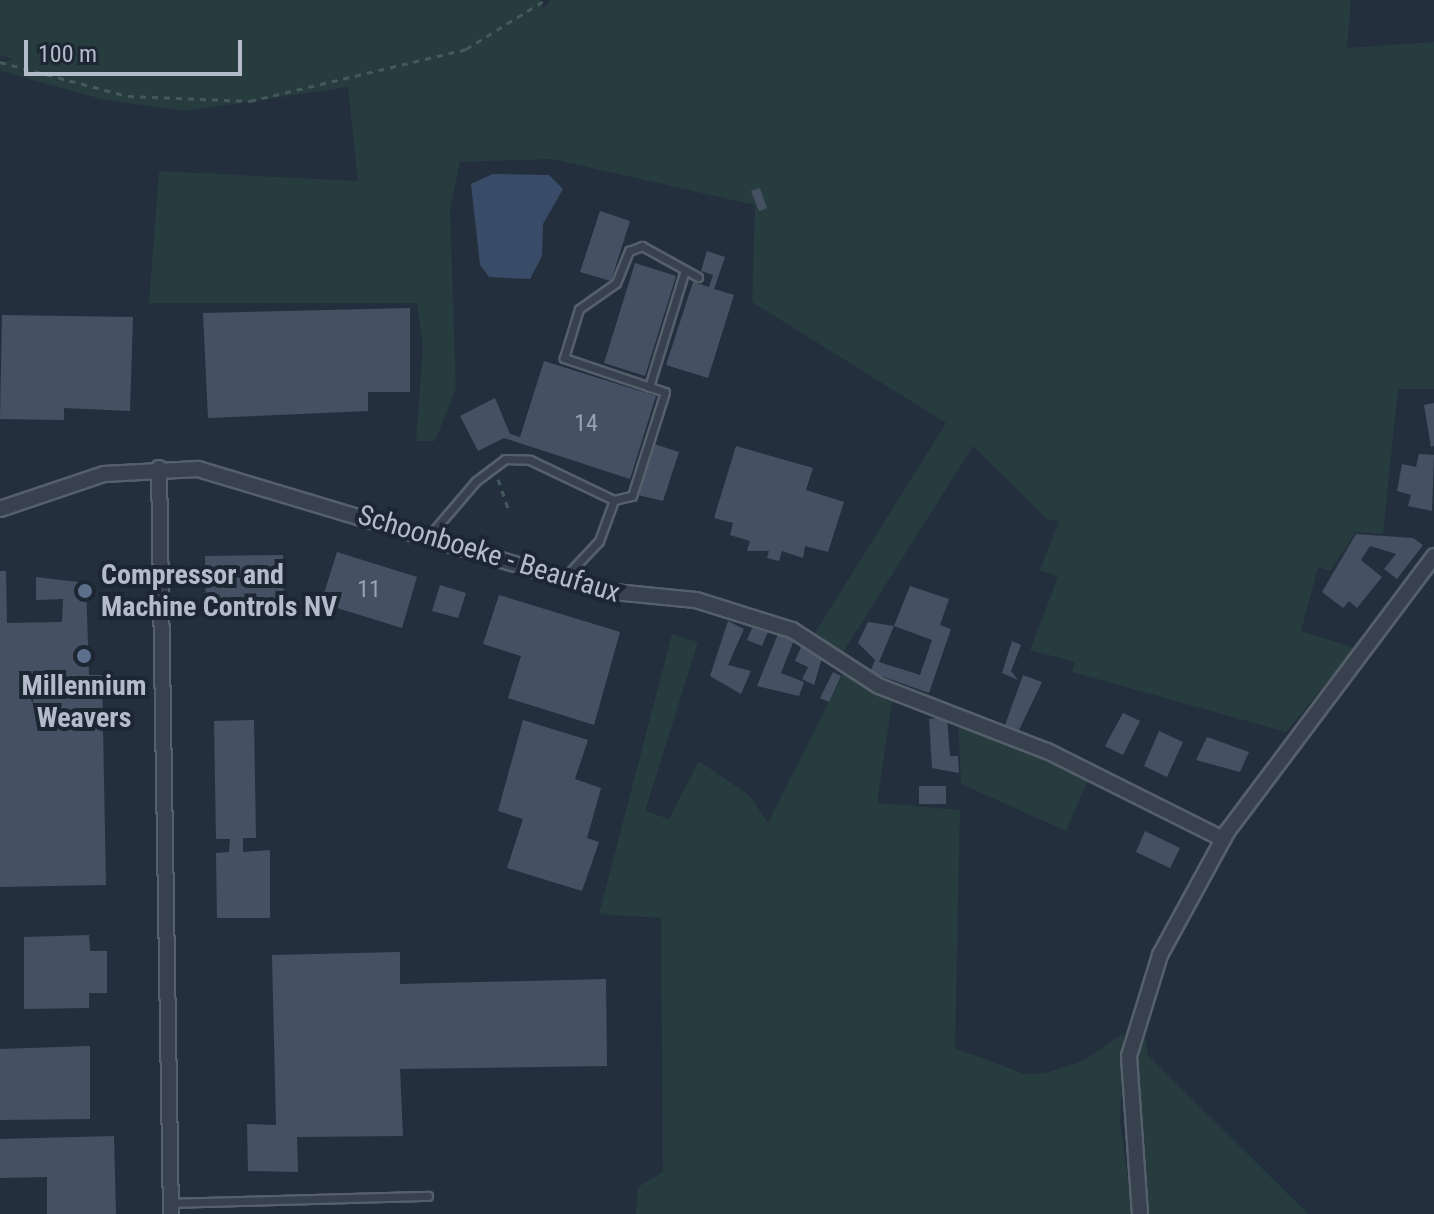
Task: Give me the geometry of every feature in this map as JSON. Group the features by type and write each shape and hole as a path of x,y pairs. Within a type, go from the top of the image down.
{"street":[{"name":"Schoonboeke - Beaufaux","path":"0,509 104,474 159,468 225,474 637,598 696,600 792,630 879,686 1047,751 1223,839"},
{"path":"159,468 170,1208"},
{"path":"1140,1214 1128,1117 1131,1038 1160,955 1223,839 1434,556"}],"lane":[{"path":"429,536 505,459 530,460 614,500 632,496 665,392 564,358 579,309 616,283 629,251 642,246 684,273 698,277"},
{"path":"649,387 684,273"},
{"path":"564,578 599,541 614,500"},
{"path":"170,1208 428,1196"}],"path":[{"path":"0,62 128,96 250,101 466,49 545,0"},
{"path":"493,468 510,513"}],"green space":[{"path":"0,0 540,0 543,9 550,0 1351,0 1347,48 1434,42 1434,389 1398,389 1383,534 1356,532 1330,571 1318,567 1301,631 1355,648 1286,732 1072,672 1075,662 1030,650 1058,577 1040,570 1059,521 1048,520 973,446 843,652 815,633 946,423 752,302 755,205 552,159 460,162 450,210 456,389 435,441 416,441 423,348 417,303 149,303 159,171 358,181 348,87 186,111 105,100 0,71 0,63 13,59 0,55"},
{"path":"672,634 698,642 645,811 669,819 699,761 750,796 768,823 846,668 893,695 877,803 960,810 955,1048 1025,1074 1046,1073 1083,1061 1124,1033 1120,1121 1133,1214 636,1214 638,1187 663,1172 661,918 599,914"},
{"path":"958,718 1089,778 1066,831 961,784"},
{"path":"1143,1026 1148,1055 1308,1214 1148,1214 1133,1129 1132,1068"}],"water":[{"path":"493,174 549,175 563,189 543,224 542,256 530,279 489,277 480,265 471,184"}],"building":[{"path":"760,188 767,208 759,211 751,191"},
{"path":"600,211 630,221 611,281 580,272"},
{"path":"707,251 725,257 714,289 734,295 708,378 666,365 693,282 709,287 713,275 701,271"},
{"path":"635,263 676,276 645,376 604,363"},
{"path":"410,308 410,392 368,392 368,411 208,418 203,313"},
{"path":"2,315 133,317 130,411 64,408 64,420 0,419"},
{"path":"544,361 656,396 630,479 504,438 478,451 460,416 495,398 510,434 520,437"},
{"path":"1434,403 1434,446 1431,447 1424,405"},
{"path":"654,444 679,452 663,501 638,495"},
{"path":"736,446 813,468 806,490 844,502 828,552 805,546 803,558 782,551 779,561 767,558 769,551 747,551 750,541 730,535 733,523 714,518"},
{"path":"1419,454 1434,455 1432,511 1408,506 1411,495 1397,491 1402,464 1416,467"},
{"path":"1356,534 1413,538 1423,545 1397,579 1384,569 1396,554 1370,546 1361,560 1382,577 1357,608 1349,601 1343,608 1322,592"},
{"path":"337,552 417,577 402,628 321,603"},
{"path":"283,555 284,609 206,611 205,556"},
{"path":"0,571 6,571 7,623 62,622 63,599 36,600 36,577 86,583 89,675 102,675 106,885 0,887"},
{"path":"440,585 466,593 458,618 432,611"},
{"path":"910,586 949,599 940,625 951,629 929,693 870,672 875,660 858,643 868,622 894,626","holes":["894,626 932,640 920,675 879,662"]},
{"path":"499,595 620,632 594,725 508,698 521,656 483,644"},
{"path":"728,621 744,629 728,665 751,671 741,694 710,676"},
{"path":"752,628 768,632 762,646 747,640"},
{"path":"778,634 794,640 781,673 804,682 799,696 757,686"},
{"path":"1012,641 1021,645 1011,671 1018,680 1002,673"},
{"path":"802,645 823,654 814,685 802,679 808,667 795,661"},
{"path":"833,672 841,676 829,702 820,698"},
{"path":"1023,675 1042,682 1019,730 1005,725"},
{"path":"1123,713 1140,721 1123,755 1105,746"},
{"path":"947,717 950,756 958,756 959,773 932,768 929,719"},
{"path":"254,720 256,838 243,838 243,852 270,850 270,918 217,918 216,853 229,852 230,839 216,839 214,721"},
{"path":"523,720 588,740 575,779 601,788 587,838 599,842 582,891 507,868 523,819 498,811"},
{"path":"1159,731 1183,742 1167,777 1144,766"},
{"path":"1207,737 1249,752 1240,772 1196,760"},
{"path":"919,786 946,786 946,804 919,804"},
{"path":"1145,831 1180,848 1170,868 1136,852"},
{"path":"89,935 90,951 107,951 107,993 89,993 89,1008 24,1009 24,937"},
{"path":"400,952 400,984 606,979 607,1066 400,1069 403,1136 297,1137 298,1172 248,1171 247,1124 276,1125 272,955"},
{"path":"90,1046 90,1119 0,1120 0,1049"},
{"path":"114,1136 116,1214 47,1214 47,1177 0,1178 0,1139"}],"place":[{"name":"Compressor and Machine Controls NV","path":"85,591"},
{"name":"Millennium Weavers","path":"84,656"}]}
